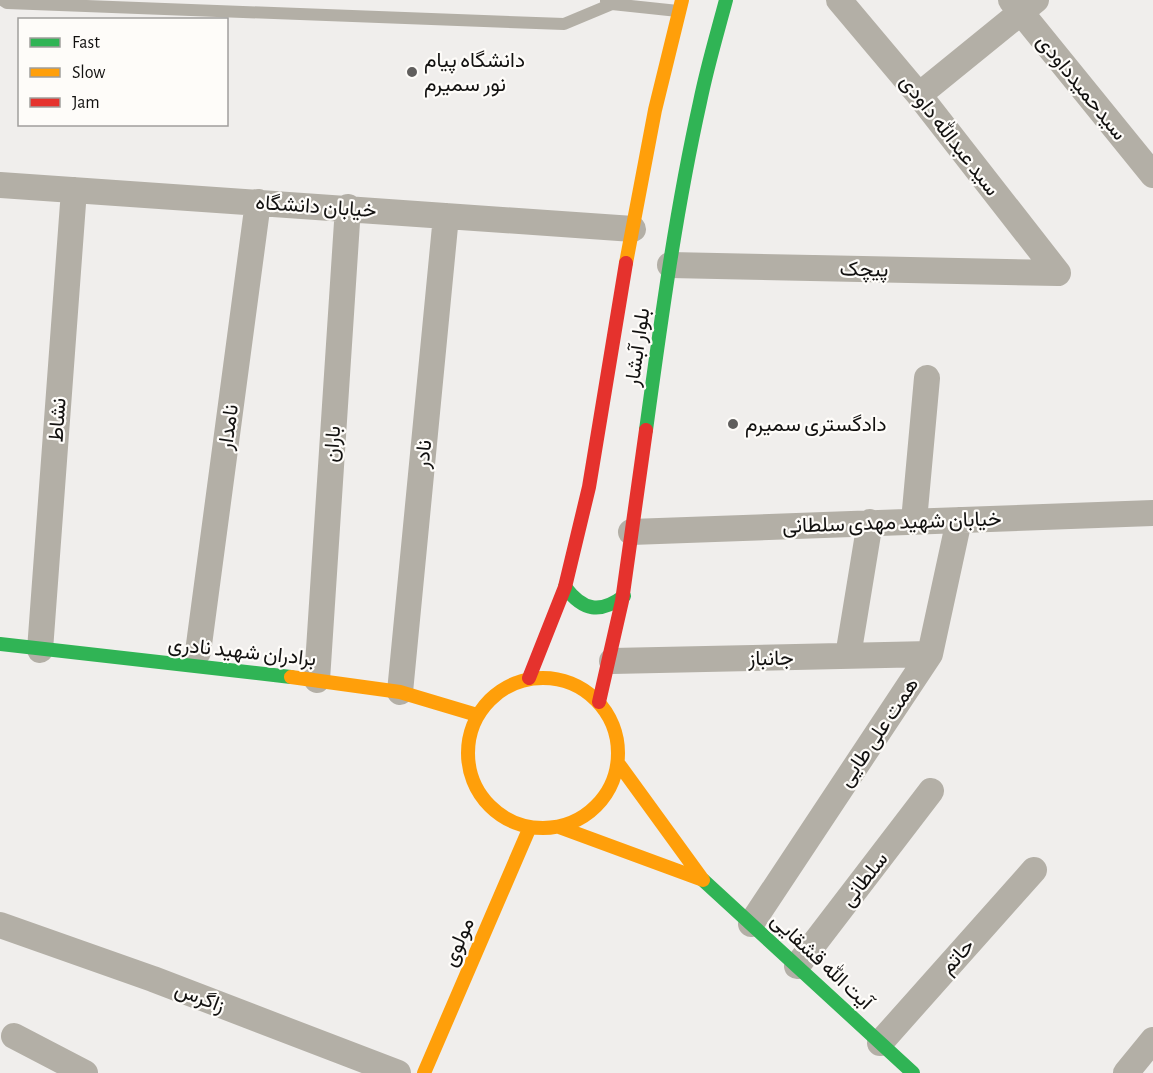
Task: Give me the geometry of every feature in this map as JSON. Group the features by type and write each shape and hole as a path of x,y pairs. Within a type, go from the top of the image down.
{"street":[{"name":"بلوار آبشار","path":"599,702 612,661 624,596 631,532 670,265 697,114 726,0"},
{"name":"سید عبدالله داودی","path":"839,0 919,95 1058,273"},
{"path":"919,95 1023,4"},
{"name":"سیدحمیدداودی","path":"1023,4 1153,175"},
{"name":"بلوار آبشار","path":"529,678 564,587 589,487 633,229 656,110 680,5"},
{"name":"خیابان دانشگاه","path":"0,185 348,207 633,229"},
{"name":"نشاط","path":"40,650 74,190"},
{"name":"نامدار","path":"198,652 258,202"},
{"name":"باران","path":"317,680 348,207"},
{"name":"نادر","path":"400,692 446,216"},
{"name":"پیچک","path":"670,265 1058,273"},
{"path":"914,521 927,378"},
{"name":"خیابان شهید مهدی سلطانی","path":"631,532 1153,513"},
{"name":"همت علی طایی","path":"751,924 930,654 958,520"},
{"path":"848,656 870,522"},
{"path":"564,587 580,604 592,608 603,608 624,596"},
{"name":"برادران شهید نادری","path":"0,644 317,680 400,692 477,716"},
{"name":"جانباز","path":"612,661 930,654"},
{"path":"559,827 580,819 598,805 611,785 618,763 618,741 612,720 599,702 579,686 555,678 529,678 508,685 490,698 477,716 469,738 468,762 475,785 488,805 507,819 530,827 559,827 703,880"},
{"path":"618,763 703,880"},
{"name":"سلطانی","path":"797,966 931,791"},
{"name":"مولوی","path":"424,1073 530,827"},
{"name":"حاتم","path":"880,1043 1034,870"},
{"name":"آیت الله قشقایی","path":"703,880 913,1073"},
{"name":"زاگرس","path":"0,925 153,979 398,1073"},
{"path":"14,1036 85,1073"},
{"path":"1126,1073 1153,1040"}],"lane":[{"path":"2,0 7,3 564,24 608,2 680,5"}],"traffic: fast":[{"path":"646,430 676,224 703,89 726,0"},
{"path":"565,587 578,601 592,607 607,606 624,596"},
{"path":"0,644 291,677"},
{"path":"703,880 913,1073"}],"traffic: slow":[{"path":"626,263 655,110 682,0"},
{"path":"291,677 400,692 477,715"},
{"path":"543,678 558,679 572,684 585,690 596,700 606,711 612,724 617,738 618,753 617,768 612,782 606,795 596,806 585,816 572,822 558,827 543,828 528,827 514,822 501,816 490,806 480,795 474,782 469,768 468,753 469,738 474,724 480,711 490,700 501,690 514,684 528,679 543,678"},
{"path":"559,827 703,880 618,763"},
{"path":"424,1073 530,827"}],"traffic: jam":[{"path":"529,678 565,587 589,487 626,263"},
{"path":"599,702 622,601 646,430"}],"place":[{"name":"دانشگاه پیام نور سمیرم","path":"412,72"},
{"name":"دادگستری سمیرم","path":"733,424"}]}
